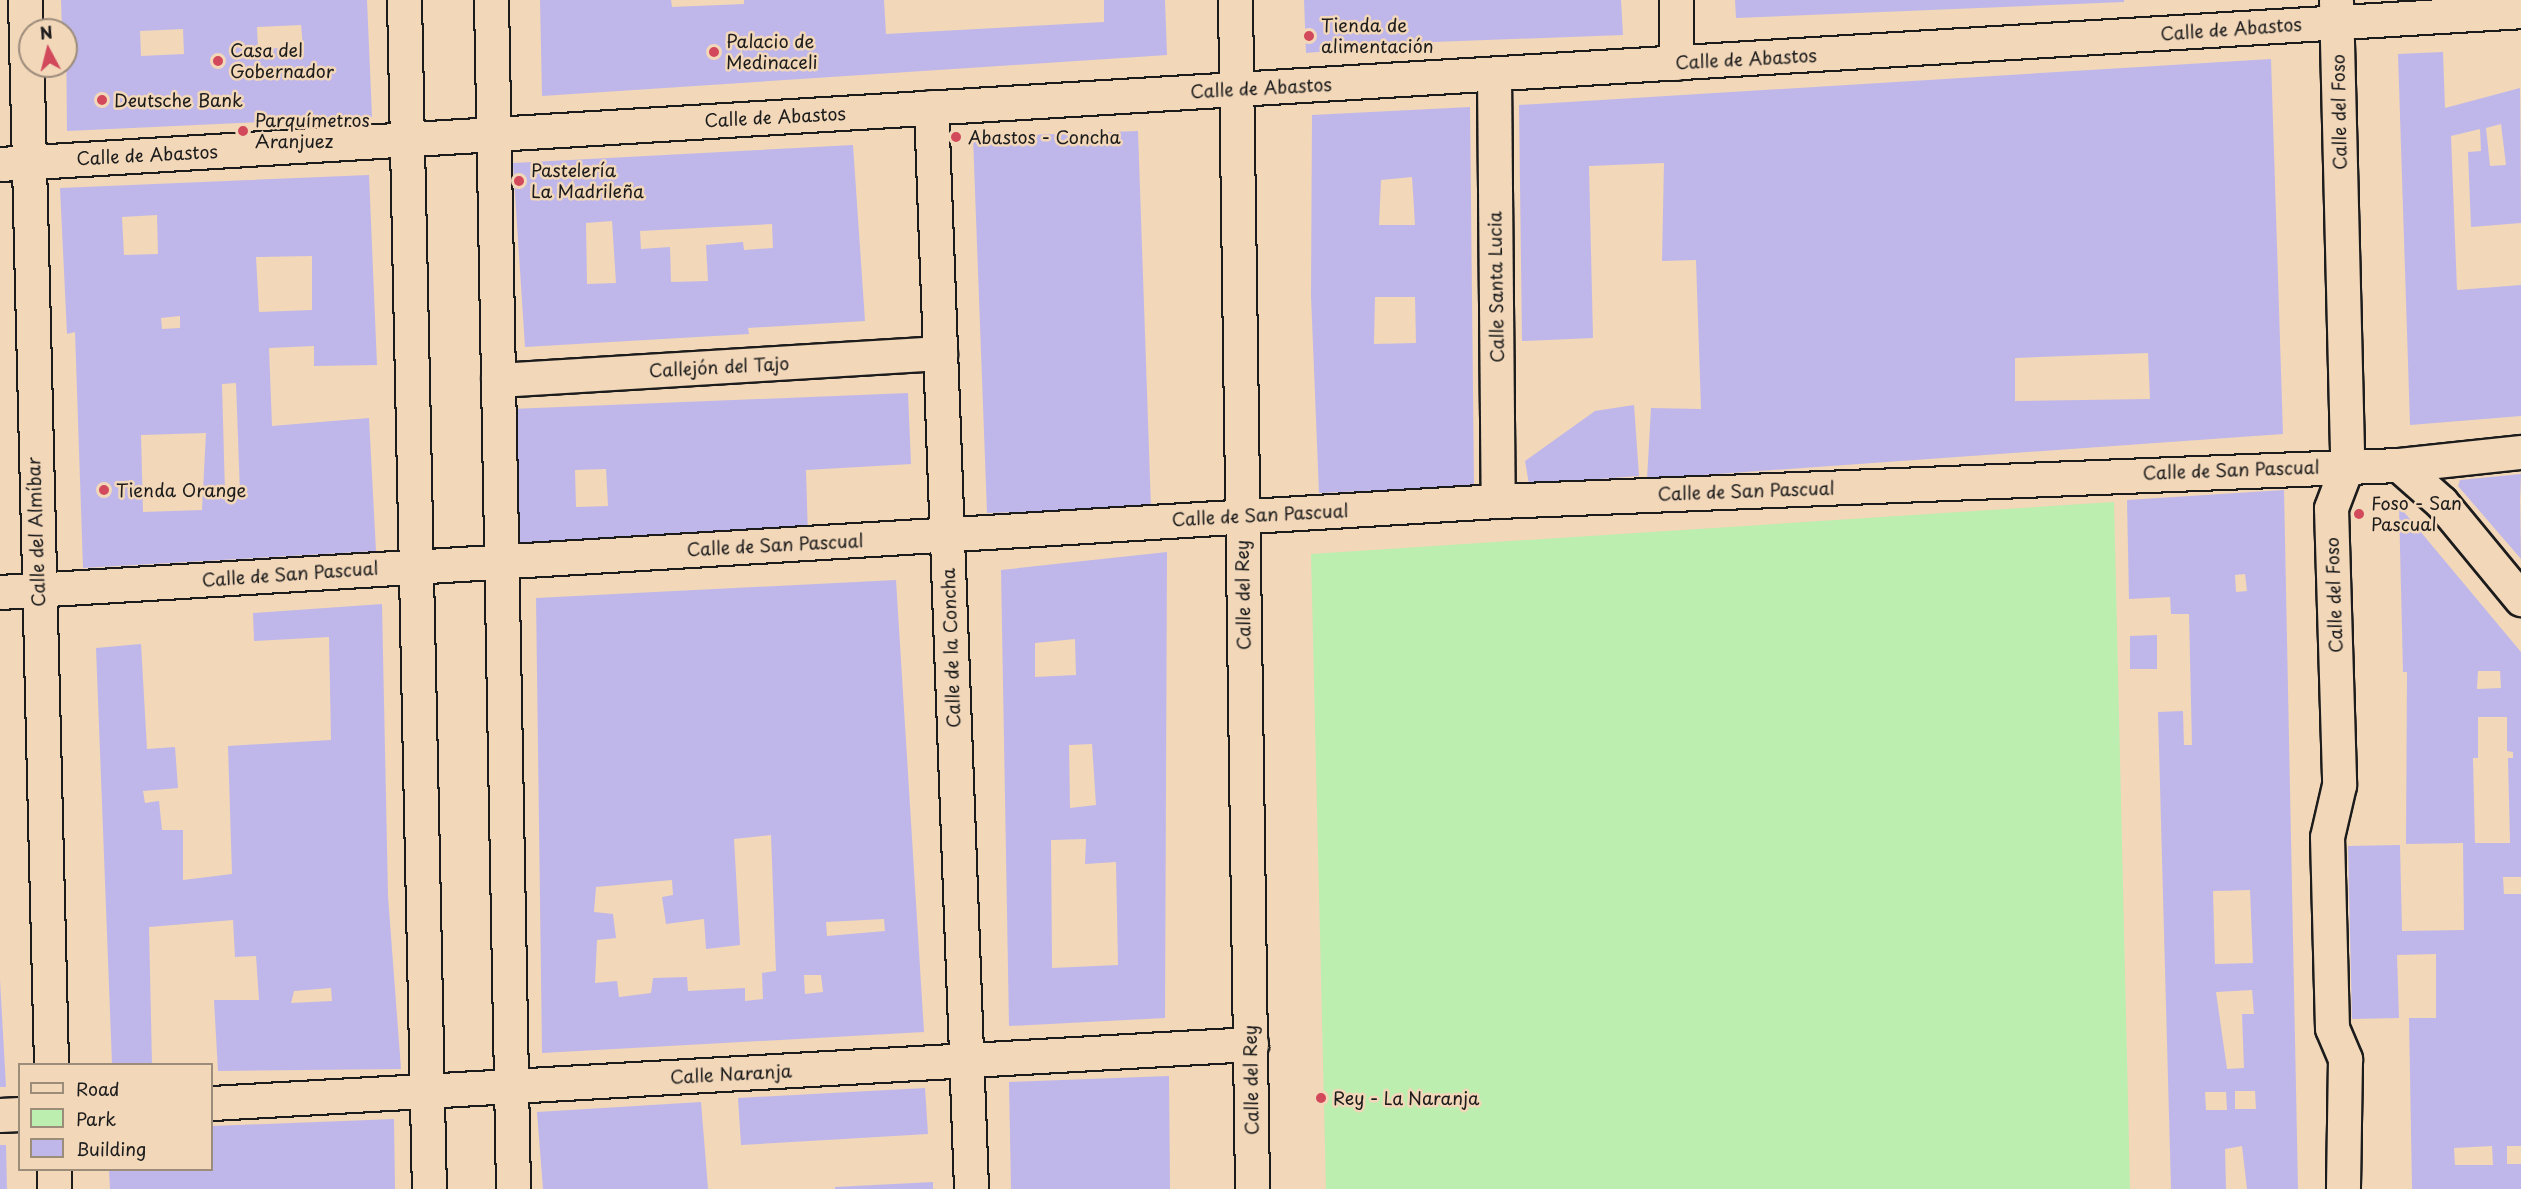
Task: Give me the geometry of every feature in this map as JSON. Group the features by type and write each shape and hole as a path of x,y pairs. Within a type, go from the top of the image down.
{"street":[{"name":"Calle del Almíbar","path":"25,0 13,163 38,589 51,1063"},
{"path":"404,0 429,1189"},
{"path":"491,0 513,1189"},
{"name":"Calle del Rey","path":"1235,0 1252,1189"},
{"path":"1676,0 1676,63"},
{"name":"Calle de Abastos","path":"13,163 1676,63 2336,11 2521,11"},
{"name":"Calle del Foso","path":"2336,11 2347,466 2331,508 2339,785 2327,837 2332,1028 2345,1059 2343,1189"},
{"name":"Calle Santa Lucia","path":"1494,74 1498,501"},
{"name":"Calle de la Concha","path":"931,107 971,1189"},
{"name":"Callejón del Tajo","path":"498,380 940,353"},
{"name":"Calle de San Pascual","path":"0,592 1498,501 2399,465 2521,452"},
{"path":"2399,465 2441,502 2521,599"},
{"name":"Calle Naranja","path":"213,1103 1251,1044"},
{"path":"0,1115 18,1114"},
{"path":"54,1171 54,1189"}],"green space":[{"path":"2114,502 2130,1189 1326,1189 1311,554"}],"building":[{"name":"Casa del Gobernador","path":"61,0 367,0 372,117 67,131 66,78 78,78 78,18 62,18","holes":["301,25 303,47 258,49 257,27","183,29 184,54 141,56 140,31"]},
{"name":"Palacio de Medinaceli","path":"540,0 671,0 672,7 744,4 744,0 884,0 886,34 1104,22 1104,0 1165,0 1167,55 542,96"},
{"path":"1304,0 1621,0 1623,35 1433,42 1306,53"},
{"path":"1735,0 2124,0 2124,2 1736,18"},
{"path":"2443,52 2445,108 2520,88 2521,223 2471,227 2468,152 2481,151 2480,129 2451,136 2457,290 2521,285 2521,416 2410,425 2398,54","holes":["2501,124 2506,165 2490,166 2486,128"]},
{"path":"2271,59 2283,434 1647,479 1651,408 1701,409 1696,260 1662,261 1664,163 1589,166 1593,338 1522,341 1519,105","holes":["2148,353 2150,399 2015,401 2015,358"]},
{"path":"1470,107 1474,486 1319,493 1311,296 1312,115","holes":["1412,177 1415,225 1379,225 1381,180","1375,297 1415,297 1416,343 1374,344"]},
{"path":"1138,131 1151,508 987,513 973,137"},
{"path":"853,145 865,321 748,328 749,334 525,347 513,163","holes":["612,221 616,283 587,284 586,223","772,224 773,248 744,250 743,242 706,245 708,281 671,282 670,247 641,249 640,231"]},
{"path":"369,175 377,365 314,366 314,346 269,348 272,426 369,418 376,551 83,568 75,332 67,334 60,188","holes":["157,215 158,254 124,255 122,217","312,256 312,310 259,312 256,257","180,316 180,328 162,329 161,318","236,383 240,493 225,493 222,384","206,433 202,510 143,512 141,435"]},
{"path":"908,393 911,464 806,470 808,537 516,552 511,409","holes":["606,469 608,506 576,507 575,470"]},
{"path":"1634,405 1639,476 1529,484 1525,461 1595,411"},
{"path":"2521,474 2521,559 2458,486 2460,480"},
{"path":"2284,490 2298,1189 2247,1189 2242,1146 2225,1149 2226,1189 2171,1189 2158,712 2183,711 2184,745 2192,745 2189,614 2171,614 2170,597 2129,599 2127,500","holes":["2245,574 2247,591 2236,592 2235,575","2250,890 2253,963 2215,964 2213,891","2252,990 2254,1014 2242,1014 2244,1068 2227,1069 2216,992","2235,1091 2255,1091 2256,1109 2235,1109","2205,1092 2226,1092 2227,1110 2206,1110"]},
{"path":"2399,506 2521,652 2521,877 2503,877 2504,894 2521,894 2521,1146 2507,1146 2507,1164 2521,1164 2521,1189 2412,1189 2409,1018 2436,1018 2436,954 2397,955 2399,1018 2352,1019 2348,846 2400,845 2402,931 2464,930 2463,843 2406,844 2407,672 2403,672","holes":["2478,671 2500,671 2501,688 2477,689","2478,717 2507,717 2507,751 2513,752 2513,758 2508,758 2510,843 2475,843 2473,758 2478,758","2492,1146 2493,1165 2455,1165 2454,1148"]},
{"path":"1167,552 1165,1018 1009,1026 1001,570","holes":["1075,639 1076,675 1035,677 1035,643","1092,744 1096,805 1070,808 1069,745","1086,839 1085,864 1116,862 1118,965 1052,968 1051,840"]},
{"path":"896,580 924,1032 542,1053 536,598","holes":["771,835 776,971 762,973 763,999 745,1001 745,988 688,991 687,977 653,978 651,993 619,997 617,981 595,983 597,940 616,938 613,914 594,912 596,887 672,880 673,895 662,897 666,924 704,919 706,949 740,945 734,839","884,919 885,931 827,936 826,922","804,975 821,975 823,992 805,994"]},
{"path":"382,604 388,896 401,1069 218,1071 214,1000 259,1000 256,956 235,957 233,920 149,927 152,1063 112,1063 96,648 141,644 147,749 175,747 178,788 143,791 145,803 159,801 162,830 183,830 183,880 232,874 228,746 331,740 329,637 254,641 253,613","holes":["331,988 332,1001 291,1003 294,991"]},
{"path":"2157,635 2157,669 2130,669 2130,636"},
{"path":"0,980 6,1087 0,1087"},
{"path":"1169,1076 1170,1189 1011,1189 1009,1082"},
{"path":"925,1088 928,1134 741,1145 738,1098"},
{"path":"701,1102 708,1189 543,1189 537,1112"},
{"path":"394,1119 395,1189 110,1189 109,1171 213,1171 213,1126"},
{"path":"0,1145 6,1145 7,1189 0,1189"},
{"path":"933,1182 933,1189 835,1189 835,1187"}],"place":[{"name":"Tienda de alimentación","path":"1309,36"},
{"name":"Palacio de Medinaceli","path":"714,52"},
{"name":"Casa del Gobernador","path":"218,61"},
{"name":"Deutsche Bank","path":"102,100"},
{"name":"Parquímetros Aranjuez","path":"243,131"},
{"name":"Abastos - Concha","path":"956,137"},
{"name":"Pastelería La Madrileña","path":"519,181"},
{"name":"Tienda Orange","path":"104,490"},
{"name":"Foso - San Pascual","path":"2359,514"},
{"name":"Rey - La Naranja","path":"1321,1098"}]}
